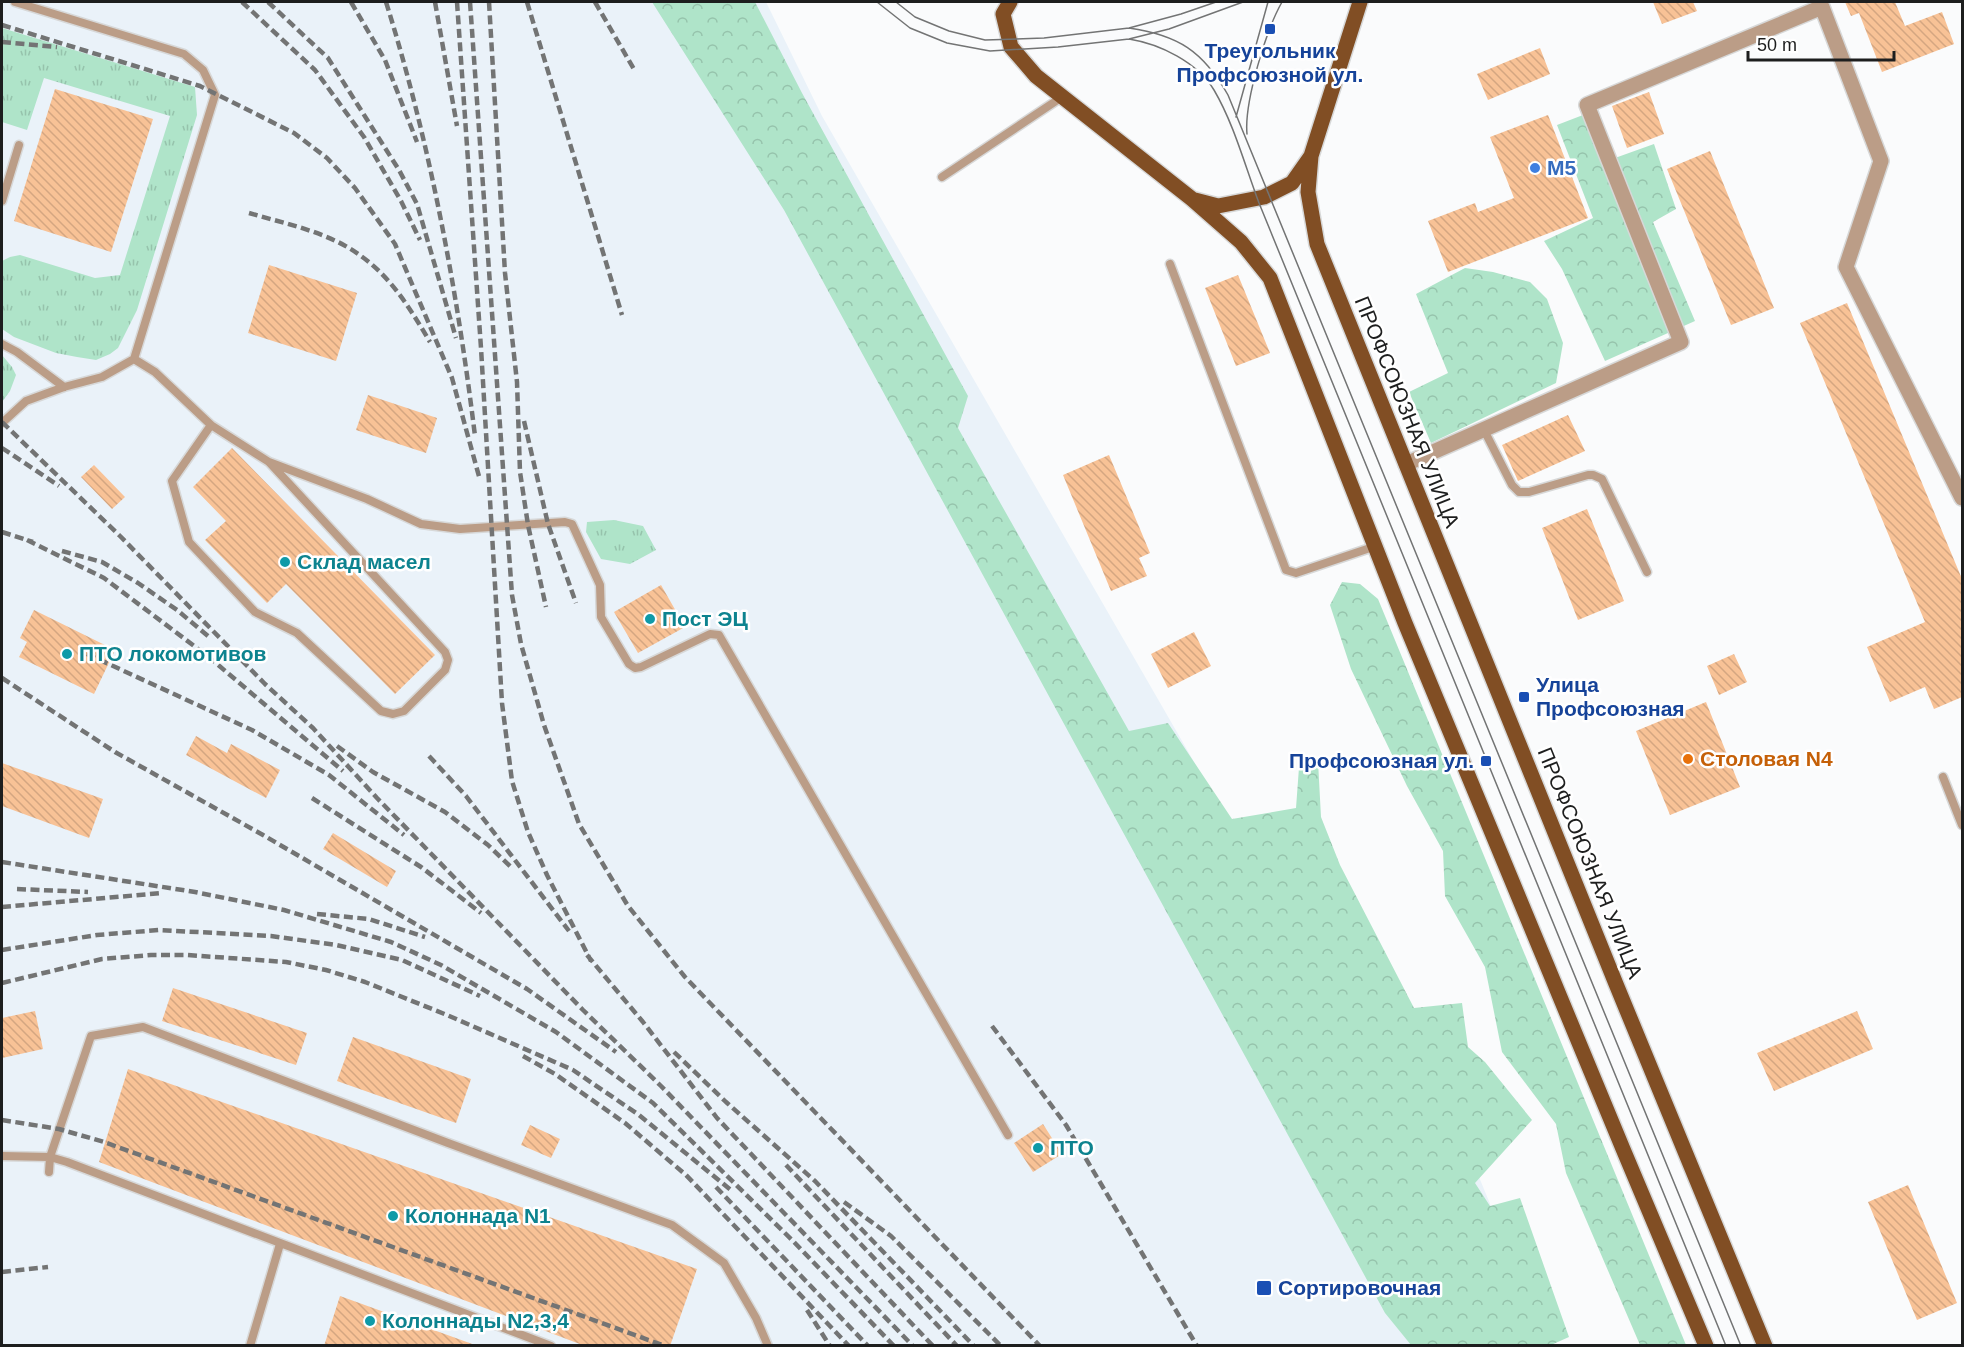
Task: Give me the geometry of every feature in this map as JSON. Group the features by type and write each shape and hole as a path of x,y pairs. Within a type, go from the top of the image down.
{"main road":[{"path":"1010,2 1003,14 1011,47 1036,76 1192,200 1241,242 1270,278 1405,623 1706,1346"},
{"path":"1192,200 1218,206 1264,197 1292,183 1311,156 1360,2"},
{"name":"ПРОФСОЮЗНАЯ УЛИЦА","path":"1311,156 1308,192 1317,244 1765,1346"}],"street":[{"path":"1406,464 1681,342 1587,105 1822,7 1881,161 1846,267 1962,498"}],"lane":[{"path":"2,423 26,401 64,387 102,377 134,359 215,95 203,70 184,54 15,2"},
{"path":"942,177 1062,97"},
{"path":"2,201 19,145"},
{"path":"1170,264 1286,570 1296,573 1376,546"},
{"path":"2,344 17,351 64,387"},
{"path":"134,359 155,372 211,425 269,462 367,499 421,524 460,530 565,522 572,524 600,585 601,617 629,664 635,668 710,634 719,635 1008,1135"},
{"path":"211,425 172,481 189,542 255,612 297,633 381,711 393,714 404,711 445,670 448,660 445,652 269,462"},
{"path":"1484,430 1512,485 1519,492 1529,492 1588,475 1602,479 1647,572"},
{"path":"1943,777 1962,825"},
{"path":"50,1172 50,1157 91,1036 143,1027 672,1225 724,1263 756,1318 768,1346"},
{"path":"2,1156 50,1157 551,1346"},
{"path":"250,1346 280,1244"}],"shaded area":[{"path":"2,2 766,2 822,116 1231,826 1426,1048 1548,1345 2,1346"}],"green space":[{"path":"652,2 755,2 802,93 968,396 958,428 1129,731 1168,723 1232,819 1296,808 1300,754 1318,761 1321,817 1340,865 1414,1008 1462,1003 1468,1047 1485,1062 1532,1120 1475,1183 1490,1206 1520,1198 1569,1337 1551,1345 1411,1345 1385,1313 784,210"},
{"path":"2,28 195,87 197,115 137,310 118,348 96,360 56,353 14,337 2,329 2,261 20,255 95,278 120,275 170,116 44,78 27,130 2,122"},
{"path":"1583,115 1601,163 1654,144 1676,209 1653,222 1695,321 1605,361 1562,269 1544,241 1593,218 1557,125"},
{"path":"1465,268 1493,272 1530,282 1547,299 1563,343 1556,383 1431,443 1409,392 1448,373 1416,294"},
{"path":"2,355 16,375 10,391 2,402"},
{"path":"614,520 643,526 656,550 630,564 601,559 586,532 587,522"},
{"path":"1342,582 1360,584 1378,599 1686,1345 1640,1345 1566,1173 1556,1124 1502,1052 1485,967 1445,896 1443,851 1407,786 1351,669 1330,605"}],"building":[{"path":"1653,2 1693,2 1697,11 1662,24"},
{"path":"1845,2 1895,2 1905,26 1942,12 1954,44 1882,72 1859,13 1851,16"},
{"path":"1540,48 1550,74 1488,100 1477,74"},
{"path":"55,89 153,119 111,252 14,221"},
{"path":"1649,92 1664,134 1627,148 1612,106"},
{"name":"М5","path":"1548,115 1588,218 1448,272 1428,221 1475,203 1478,212 1514,198 1490,137"},
{"path":"1710,151 1774,308 1731,325 1667,169"},
{"path":"269,265 357,293 336,361 248,333"},
{"path":"1238,275 1270,353 1236,366 1205,288"},
{"path":"1847,303 1962,579 1962,697 1934,709 1925,687 1890,702 1867,647 1925,622 1800,323"},
{"path":"368,395 437,418 426,453 356,430"},
{"path":"1568,415 1585,451 1518,481 1502,445"},
{"name":"Склад масел","path":"232,448 435,655 395,694 286,584 267,603 205,540 226,521 193,487"},
{"path":"1109,455 1150,553 1139,558 1147,576 1111,591 1063,475"},
{"path":"94,465 125,497 112,509 81,477"},
{"path":"1587,509 1624,601 1578,620 1542,528"},
{"name":"Пост ЭЦ","path":"661,585 685,627 638,653 614,612"},
{"name":"ПТО локомотивов","path":"34,610 115,650 94,694 19,657 27,642 20,638"},
{"path":"1194,632 1211,666 1168,688 1151,654"},
{"path":"1734,654 1747,682 1719,695 1707,666"},
{"name":"Столовая N4","path":"1706,702 1740,787 1670,815 1636,731"},
{"path":"196,736 227,753 231,744 280,770 266,798 186,755"},
{"path":"2,763 103,799 89,838 2,806"},
{"path":"333,833 396,871 387,887 323,849"},
{"path":"173,988 307,1033 296,1065 162,1021"},
{"path":"35,1011 43,1049 2,1058 2,1018"},
{"path":"1857,1011 1873,1049 1774,1091 1757,1053"},
{"path":"353,1037 471,1079 456,1123 337,1081"},
{"name":"Колоннада N1","path":"128,1069 697,1269 670,1346 585,1346 99,1162"},
{"name":"ПТО","path":"1043,1124 1062,1154 1033,1172 1014,1143"},
{"path":"530,1125 560,1139 551,1158 521,1145"},
{"path":"1908,1185 1957,1303 1917,1320 1868,1202"},
{"name":"Колоннады N2,3,4","path":"340,1296 475,1345 475,1346 324,1346"}],"tram line":[{"path":"877,2 910,28 947,43 990,51 1058,47 1129,39 1169,29 1243,2"},
{"path":"896,2 915,17 949,31 985,40 1044,38 1129,28 1216,2"},
{"path":"1236,117 1268,2"},
{"path":"1247,134 1249,104 1257,67 1269,30 1282,2"},
{"path":"1129,28 1162,35 1188,48 1209,67 1228,95 1741,1346"},
{"path":"1129,39 1153,45 1188,63 1207,80 1228,117 1259,203 1726,1346"}],"railway":[{"path":"242,2 315,70 364,137 401,201 420,240"},
{"path":"268,2 328,58 399,170 417,204 456,338"},
{"path":"351,2 385,60 417,142"},
{"path":"386,2 429,163 451,271 475,436"},
{"path":"435,2 457,126"},
{"path":"457,2 502,703 512,781 528,832 591,961"},
{"path":"470,2 512,595 521,644 544,725 579,824 628,906 685,977 1040,1346"},
{"path":"489,2 505,273 517,382 520,472 528,525 546,607"},
{"path":"527,2 622,315"},
{"path":"595,2 635,71"},
{"path":"2,25 200,86 294,133 327,158 355,188 395,244 452,378 480,480"},
{"path":"2,42 57,47"},
{"path":"249,213 321,235 361,256 391,284 430,342"},
{"path":"524,421 548,524 576,603"},
{"path":"2,422 120,536 265,684 313,728 377,798 913,1346"},
{"path":"2,448 59,486"},
{"path":"2,532 33,542"},
{"path":"27,540 104,578 210,658 343,771"},
{"path":"62,551 102,562 177,610 208,636"},
{"path":"87,654 252,730 329,775 404,835"},
{"path":"2,678 115,752 263,835 527,989 616,1052"},
{"path":"337,746 373,772 445,812 488,845 513,869"},
{"path":"429,756 466,796 569,931"},
{"path":"312,798 421,867 481,913"},
{"path":"2,862 195,892 284,910 391,942 441,965 556,1032 653,1103 792,1240 894,1346"},
{"path":"17,889 88,892"},
{"path":"2,907 162,893"},
{"path":"317,914 369,919 425,937"},
{"path":"2,950 97,935 159,930 271,936 336,945 402,960 480,996"},
{"path":"2,983 102,959 151,955 187,955 286,962 326,970 365,982 447,1015 573,1070 639,1115 732,1191"},
{"path":"587,955 643,1022 717,1118 933,1346"},
{"path":"992,1026 1066,1125 1197,1346"},
{"path":"674,1052 815,1181 974,1346"},
{"path":"523,1056 555,1074 625,1123 686,1175 849,1346"},
{"path":"2,1120 59,1129 104,1142 665,1346"},
{"path":"786,1165 957,1346"},
{"path":"716,1187 868,1346"},
{"path":"844,1202 891,1236 1001,1346"},
{"path":"2,1272 48,1267"},
{"path":"807,1310 830,1346"}],"place":[{"name":"Треугольник Профсоюзной ул.","path":"1270,29"},
{"name":"М5","path":"1535,168"},
{"name":"Склад масел","path":"285,562"},
{"name":"Пост ЭЦ","path":"650,619"},
{"name":"ПТО локомотивов","path":"67,654"},
{"name":"Улица Профсоюзная","path":"1524,697"},
{"name":"Столовая N4","path":"1688,759"},
{"name":"Профсоюзная ул.","path":"1486,761"},
{"name":"ПТО","path":"1038,1148"},
{"name":"Колоннада N1","path":"393,1216"},
{"name":"Сортировочная","path":"1264,1288"},
{"name":"Колоннады N2,3,4","path":"370,1321"}]}
